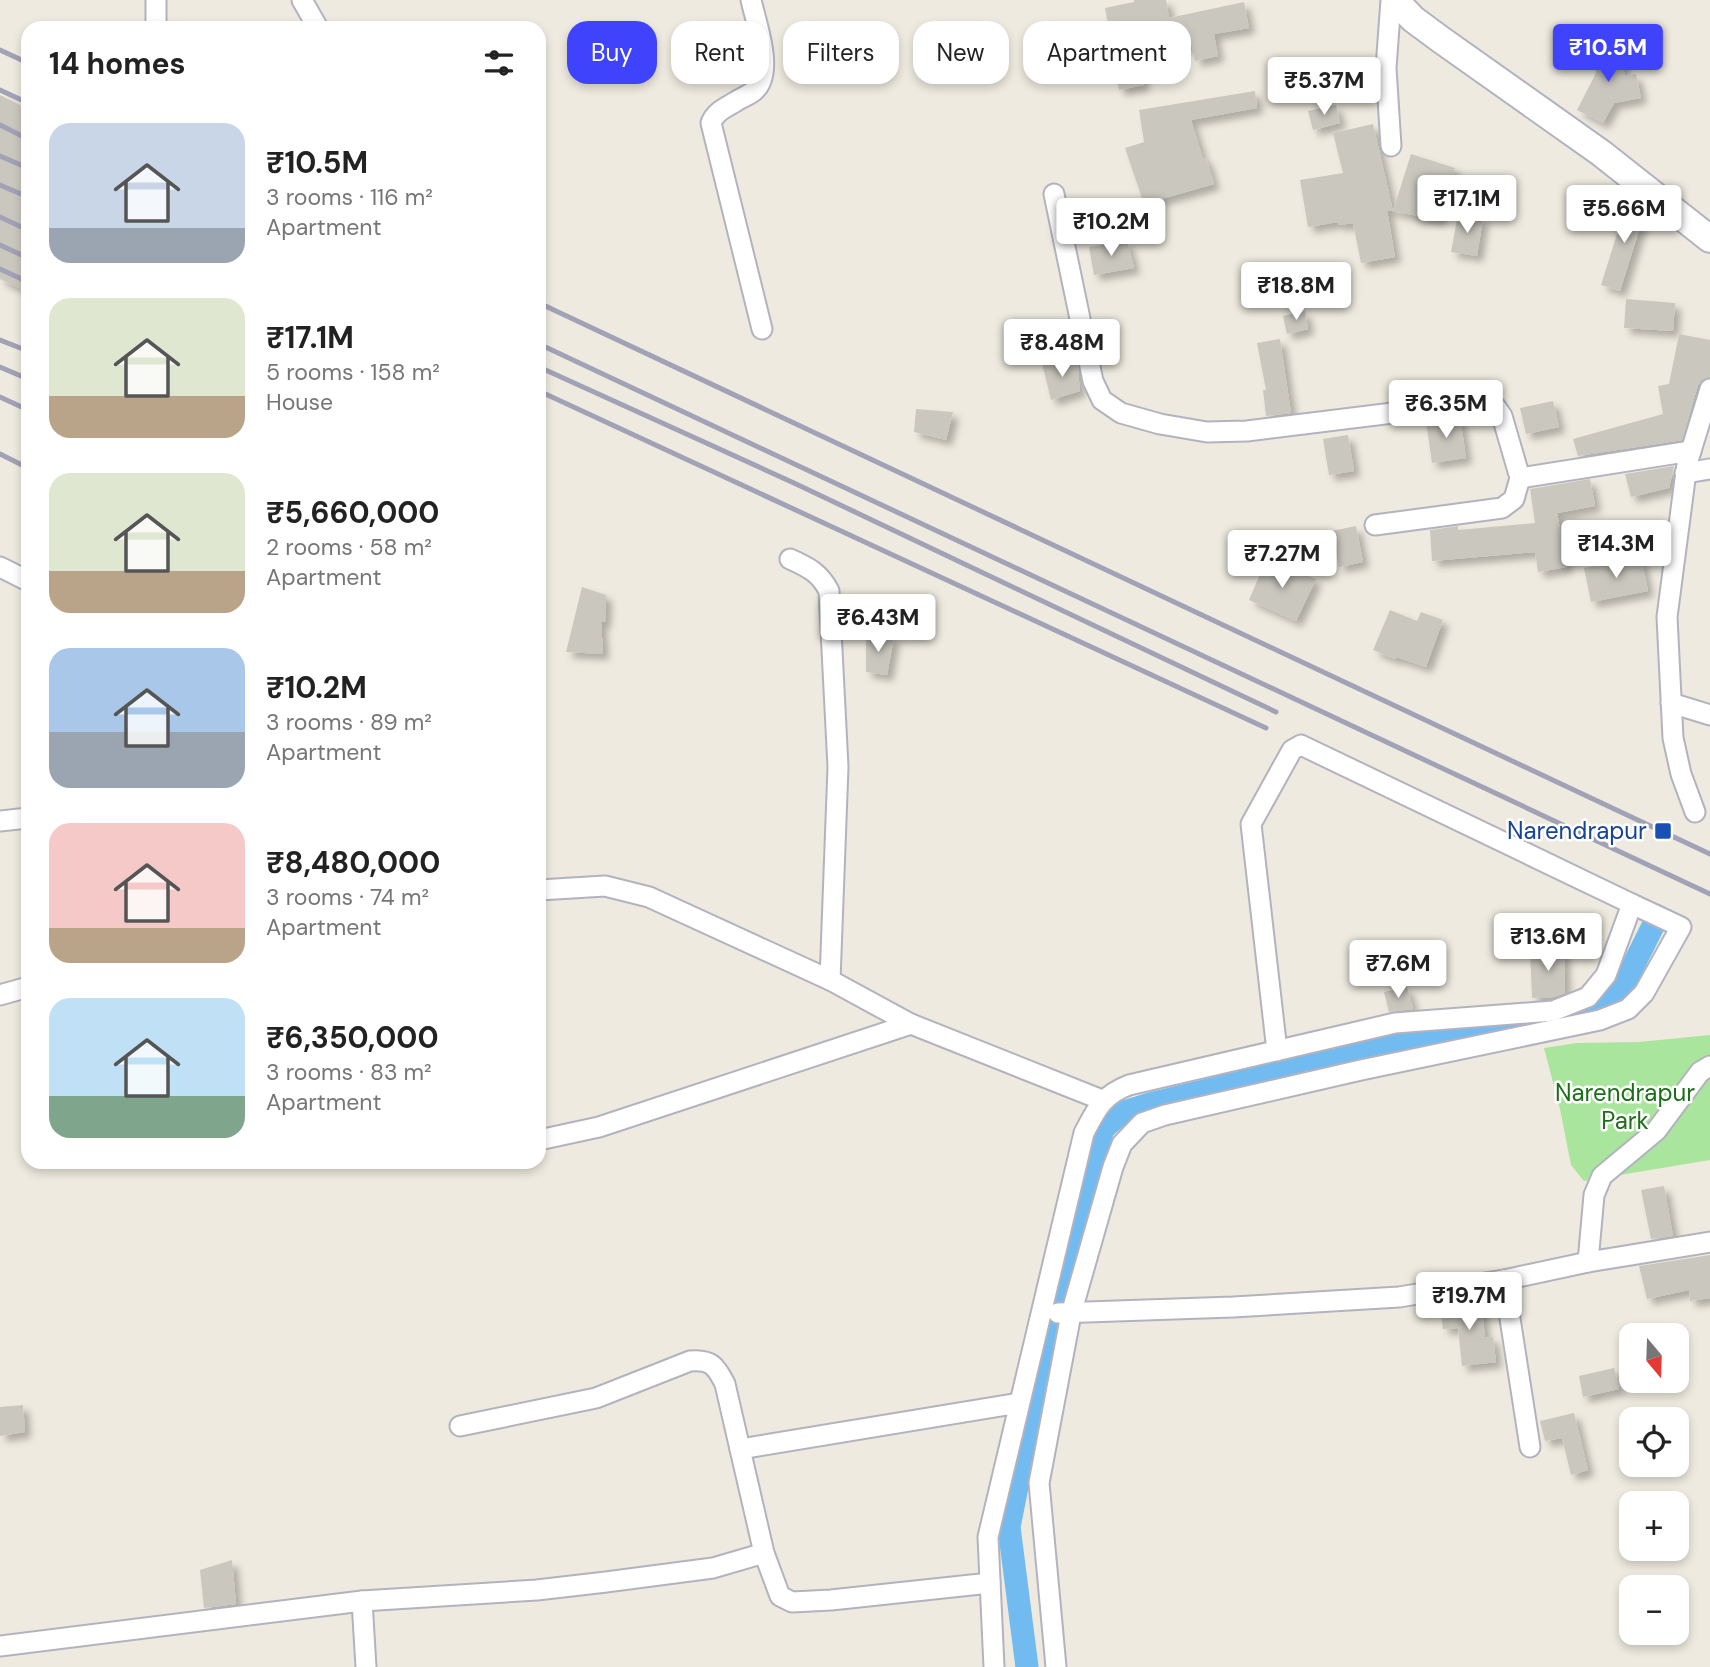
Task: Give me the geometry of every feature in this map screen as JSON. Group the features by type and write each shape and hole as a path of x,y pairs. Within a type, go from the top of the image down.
{"street":[{"path":"156,0 156,21"},
{"path":"302,0 314,21"},
{"path":"751,0 763,55 764,70 761,82 755,90 721,110 711,123 762,329"},
{"path":"1391,146 1386,68 1393,0"},
{"path":"1393,0 1431,33 1601,153 1710,239"},
{"path":"1054,194 1093,381 1102,400 1121,413 1160,424 1207,432 1247,431 1482,402 1495,406 1502,416 1520,478 1514,499 1502,508 1375,525"},
{"path":"1695,812 1681,774 1673,738 1667,617 1685,473 1710,389"},
{"path":"1520,478 1691,451"},
{"path":"1685,473 1710,469"},
{"path":"790,559 809,567 822,578 829,591 838,766 830,980"},
{"path":"0,567 21,578"},
{"path":"1671,703 1710,715"},
{"path":"1056,1667 1039,1483 1071,1314 1122,1144 1142,1123 1165,1115 1360,1070 1600,1020 1628,1009 1644,993 1681,927 1301,745 1292,750 1251,824 1277,1051"},
{"path":"0,821 21,819"},
{"path":"546,890 605,886 649,897 830,980 911,1024 1102,1100"},
{"path":"994,1667 988,1537 1084,1133 1102,1100 1113,1091 1129,1085 1395,1023 1553,1011 1588,997 1606,975 1632,904"},
{"path":"0,995 21,988"},
{"path":"546,1139 600,1127 911,1024"},
{"path":"1588,1262 1591,1213 1594,1195 1602,1176 1656,1131 1700,1072 1710,1066"},
{"path":"1041,1311 1071,1314 1386,1298 1504,1280 1588,1262 1710,1242"},
{"path":"1504,1280 1530,1447"},
{"path":"460,1426 596,1398 690,1361 705,1360 716,1367 725,1384 764,1553 780,1595 792,1602 831,1600 990,1583"},
{"path":"740,1449 1019,1403"},
{"path":"0,1646 362,1601 537,1590 606,1582 713,1568 764,1553"},
{"path":"362,1601 366,1667"}],"green space":[{"name":"Narendrapur Park","path":"1710,1035 1710,1160 1584,1181 1571,1165 1544,1048 1577,1043 1639,1042"}],"building":[{"path":"1166,0 1169,18 1244,2 1249,28 1214,34 1218,56 1195,61 1191,46 1191,21 1107,21 1105,8 1134,2"},
{"path":"1618,44 1625,76 1636,74 1641,98 1614,103 1603,123 1577,110 1596,73 1591,49"},
{"path":"1118,84 1144,84 1144,85 1119,90"},
{"path":"1255,91 1257,108 1191,120 1214,184 1144,204 1125,148 1144,142 1139,110"},
{"path":"0,95 21,106 21,289 0,279"},
{"path":"1336,105 1340,123 1313,130 1308,111"},
{"path":"1373,124 1393,211 1411,154 1455,168 1439,220 1387,210 1395,257 1361,263 1353,223 1339,225 1338,222 1308,227 1300,180 1343,173 1333,133"},
{"path":"1628,199 1637,201 1646,208 1620,291 1601,285"},
{"path":"1458,214 1483,218 1477,256 1451,252"},
{"path":"1127,241 1134,268 1094,275 1089,247"},
{"path":"1626,299 1675,303 1673,331 1624,328"},
{"path":"1305,311 1308,329 1287,334 1283,316"},
{"path":"1679,334 1710,340 1710,377 1698,385 1682,440 1578,456 1573,439 1663,414 1658,386 1669,384"},
{"path":"1280,339 1291,413 1266,416 1263,390 1266,390 1257,343"},
{"path":"1077,362 1080,391 1051,400 1042,363"},
{"path":"1553,401 1559,427 1526,434 1520,408"},
{"path":"916,409 953,412 946,440 914,432"},
{"path":"1460,417 1466,458 1432,463 1426,421"},
{"path":"1348,435 1354,471 1329,475 1323,439"},
{"path":"1674,466 1669,488 1631,497 1625,474"},
{"path":"1590,479 1595,506 1557,513 1567,567 1538,572 1535,552 1432,561 1430,530 1458,526 1458,530 1535,523 1530,489"},
{"path":"1356,526 1363,562 1339,567 1332,531"},
{"path":"1641,557 1648,591 1591,602 1584,568"},
{"path":"1266,560 1316,579 1296,621 1249,600"},
{"path":"582,587 606,595 605,622 601,622 603,654 566,652"},
{"path":"1390,610 1417,621 1421,612 1443,620 1426,667 1373,650"},
{"path":"866,634 894,637 887,675 866,672"},
{"path":"1564,949 1565,993 1554,997 1532,998 1530,950"},
{"path":"1407,987 1413,1009 1389,1012 1384,992"},
{"path":"1664,1186 1673,1236 1651,1239 1641,1190"},
{"path":"1710,1255 1710,1298 1690,1301 1689,1290 1647,1299 1639,1266"},
{"path":"1481,1300 1485,1338 1493,1337 1496,1362 1462,1366 1458,1328 1443,1329 1440,1305"},
{"path":"1614,1368 1619,1389 1583,1397 1579,1376"},
{"path":"23,1405 25,1432 0,1436 0,1407"},
{"path":"1574,1413 1588,1470 1571,1475 1562,1438 1545,1441 1540,1421"},
{"path":"232,1560 236,1604 204,1608 200,1570"}],"waterway":[{"path":"1027,1667 1009,1527 1052,1312 1103,1129 1121,1113 1150,1104 1386,1047 1502,1031 1584,1013 1606,1001 1624,984 1658,916"}],"railway":[{"path":"0,50 21,60"},
{"path":"0,90 21,100"},
{"path":"0,125 21,136"},
{"path":"0,156 21,165"},
{"path":"0,185 21,194"},
{"path":"0,217 21,227"},
{"path":"0,245 21,255"},
{"path":"0,269 21,279"},
{"path":"546,306 1710,854"},
{"path":"0,340 21,348"},
{"path":"546,347 1710,894"},
{"path":"0,367 21,376"},
{"path":"546,370 794,483 1276,712"},
{"path":"546,394 1266,728"},
{"path":"0,397 21,407"},
{"path":"0,454 21,464"}],"place":[{"name":"Narendrapur","path":"1663,831"}]}
